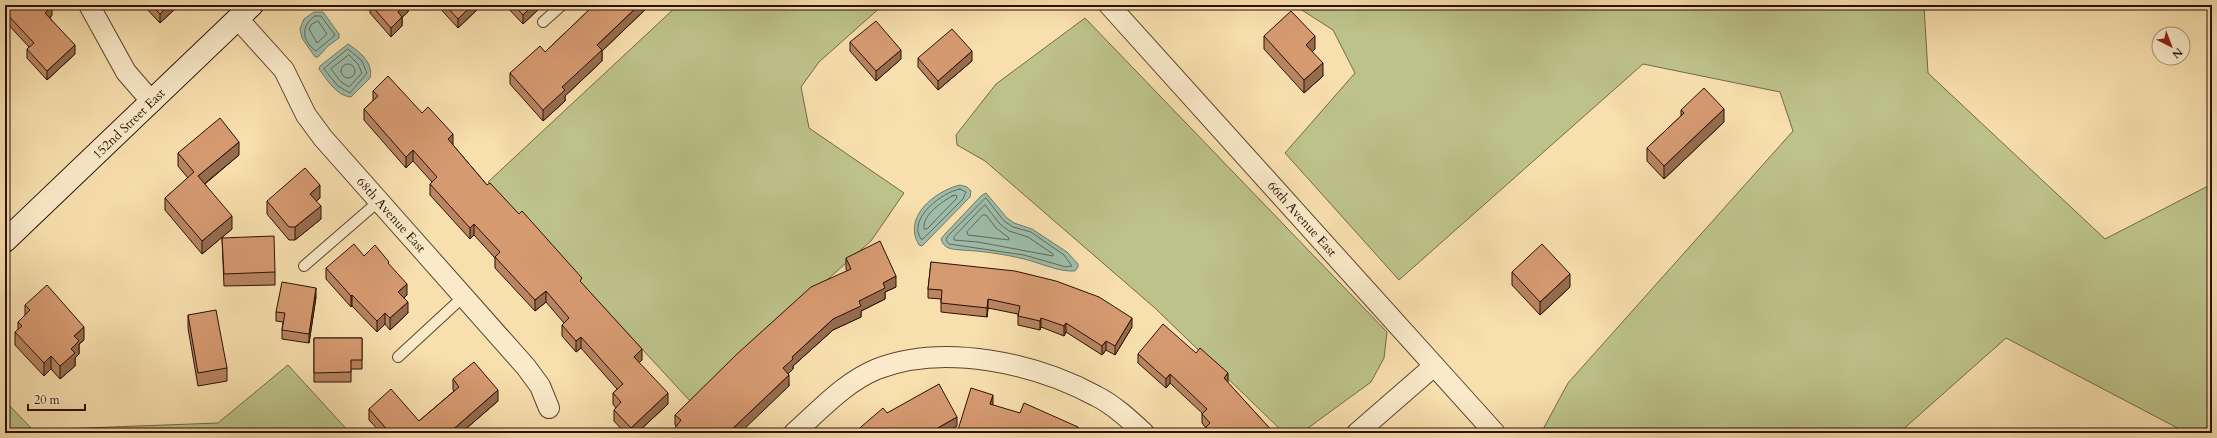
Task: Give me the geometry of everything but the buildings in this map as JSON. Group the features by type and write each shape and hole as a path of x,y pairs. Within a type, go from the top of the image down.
{"street":[{"path":"89,5 126,72 152,102"},
{"name":"66th Avenue East","path":"1109,5 1495,433"},
{"name":"152nd Street East","path":"5,241 245,12"},
{"name":"68th Avenue East","path":"245,12 284,70 306,116 323,138 526,367 540,386 549,408"},
{"path":"794,433 849,384 870,373 903,361 931,357 968,358 1028,368 1072,384 1098,397 1128,418 1144,433"},
{"path":"1357,433 1434,366"}],"lane":[{"path":"543,22 562,5"},
{"path":"304,266 379,201"},
{"path":"398,357 464,296"}],"green space":[{"path":"678,5 883,5 819,62 801,87 809,128 904,193 871,241 690,401 488,182"},
{"path":"1294,5 1924,5 1928,73 2105,239 2212,184 2212,433 2187,433 2006,338 1899,433 1541,433 1568,383 1793,131 1780,92 1643,64 1399,280 1285,153 1355,73 1333,30"},
{"path":"1085,18 1387,332 1384,358 1371,382 1304,431 1284,433 1156,309 985,161 957,145 956,135 996,84"},
{"path":"288,365 350,433 5,433 5,401 33,430 218,423"}],"water":[{"path":"314,12 323,12 339,34 339,38 328,46 318,57 315,57 302,38 300,29 304,19"},
{"path":"348,44 365,58 370,67 371,73 370,78 351,97 337,91 319,69 320,66"},
{"path":"960,185 967,187 971,191 970,197 922,246 919,245 915,235 915,225 918,215 932,199 950,188"},
{"path":"986,193 1007,218 1014,223 1032,229 1067,252 1078,264 1075,271 1056,269 1009,256 946,247 941,239 981,196"}]}
